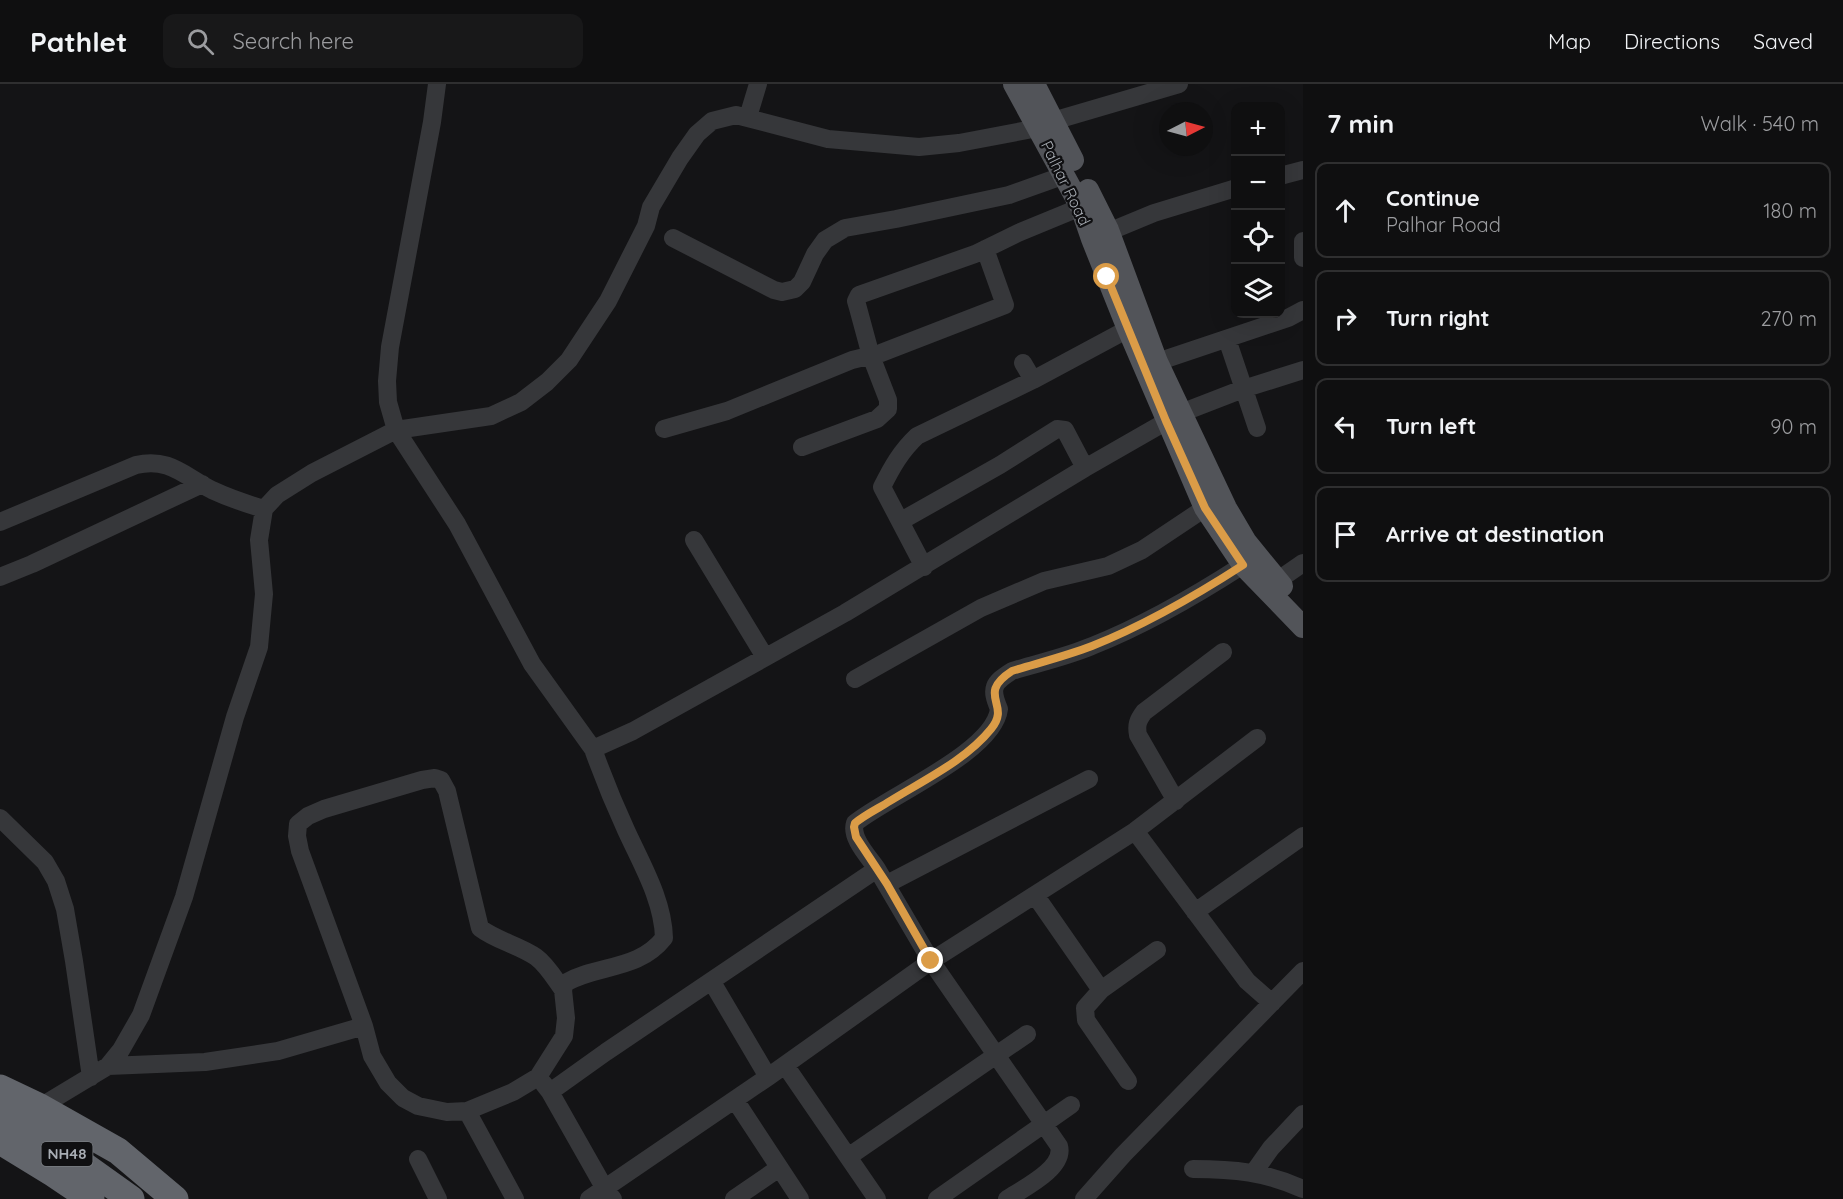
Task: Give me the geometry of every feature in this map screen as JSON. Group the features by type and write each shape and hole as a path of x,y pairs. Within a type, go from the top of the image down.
{"highway":[{"path":"0,1088 40,1107 118,1151 175,1199"},
{"name":"NH48","path":"0,1114 61,1149 131,1199"},
{"name":"NH48","path":"0,1141 90,1199"},
{"path":"0,1161 65,1199"}],"main road":[{"name":"Palhar Road","path":"1014,84 1045,124 1100,235 1182,413 1214,504 1243,565 1303,605"},
{"name":"Palhar Road","path":"1034,84 1045,124 1065,175 1081,207 1100,235 1128,329 1182,413"},
{"name":"Palhar Road","path":"1214,504 1246,542 1273,587 1303,627"}],"street":[{"path":"436,84 432,122 390,347 388,402 396,430 457,524 532,664 592,749 609,793 654,890 664,922 664,938 654,951 631,962 575,977 565,983 563,990 566,1018 564,1036 538,1077 513,1092 467,1111 447,1112 418,1106 403,1098 388,1083 372,1056 364,1026 300,851 297,836 298,824 308,816 324,809 422,780 435,778 441,780 447,791 480,928 535,956 563,990"},
{"path":"748,117 759,84"},
{"path":"40,1107 108,1066 121,1050 141,1015 184,897 235,717 259,647 264,594 259,540 264,509 277,495 312,472 396,430 491,416 521,402 547,382 569,360 608,301 646,225 651,207 697,134 712,121 736,115 828,139 920,147 959,143 1045,124 1179,84"},
{"path":"1285,175 1303,170"},
{"path":"673,238 774,290 789,292 802,282 815,254 825,240 845,228 1009,195 1065,175"},
{"path":"1100,235 1154,213 1231,190"},
{"path":"802,447 877,419 888,409 888,400 871,356 856,301 859,295 945,266 1081,207"},
{"path":"1303,242 1303,258"},
{"path":"664,429 727,411 852,360 871,356 1005,305 986,249"},
{"path":"1158,362 1288,318 1303,310"},
{"path":"924,567 882,487 898,456 907,445 917,436 1033,380 1128,329"},
{"path":"1227,339 1257,428"},
{"path":"1023,363 1033,380"},
{"path":"592,749 633,731 924,567 1085,468 1182,413 1243,389 1303,370"},
{"path":"901,521 1000,465 1057,429 1065,430 1085,468"},
{"path":"0,522 149,461 167,465 237,500 264,509"},
{"path":"0,577 202,484"},
{"path":"855,680 981,608 1044,581 1108,566 1142,550 1214,504"},
{"path":"694,540 765,657"},
{"path":"1273,587 1303,563"},
{"path":"1007,1199 1057,1163 1061,1154 1059,1146 931,961 856,837 855,823 973,747 993,728 999,710 994,698 994,689 996,683 1004,676 1012,671 1091,647 1113,637 1172,609 1243,565"},
{"path":"1176,801 1138,735 1136,727 1144,712 1223,652"},
{"path":"538,1077 550,1092 602,1196 931,961 1135,831 1257,738"},
{"path":"550,1092 711,982 882,877 1089,779"},
{"path":"0,818 45,862 56,881 65,909 91,1077"},
{"path":"1135,831 1247,981 1272,1003"},
{"path":"1195,912 1303,836"},
{"path":"1035,895 1101,990"},
{"path":"1128,1081 1086,1020 1085,1008 1101,990 1157,950"},
{"path":"1084,1199 1123,1155 1303,971"},
{"path":"711,982 768,1077"},
{"path":"108,1066 205,1062 267,1052 364,1026"},
{"path":"848,1157 997,1057 1027,1034"},
{"path":"784,1065 877,1199"},
{"path":"735,1100 800,1199"},
{"path":"937,1199 1071,1105"},
{"path":"467,1111 515,1199"},
{"path":"1254,1172 1271,1148 1303,1114"},
{"path":"418,1159 438,1199"},
{"path":"735,1199 779,1168"},
{"path":"1193,1169 1254,1172 1303,1189"}],"route":[{"path":"931,961 887,884 856,837 855,823 947,765 973,747 993,728 999,710 994,698 994,689 996,683 1004,676 1012,671 1091,647 1113,637 1172,609 1243,565 1205,508 1166,421 1107,277"}]}
